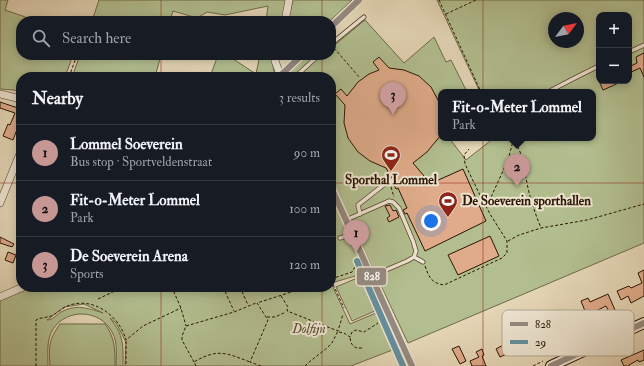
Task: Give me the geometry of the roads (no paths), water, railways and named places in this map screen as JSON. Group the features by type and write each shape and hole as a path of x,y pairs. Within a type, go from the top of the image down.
{"main road":[{"path":"634,328 644,323"},
{"path":"551,366 573,356"}],"street":[{"path":"285,16 289,0"},
{"path":"336,22 359,0"},
{"path":"275,60 278,72"},
{"path":"285,72 297,60"},
{"path":"0,94 16,98"},
{"path":"0,203 16,163"},
{"path":"336,198 412,366"},
{"path":"0,298 16,290"}],"lane":[{"path":"336,40 364,17"},
{"path":"632,51 644,45"},
{"path":"300,72 314,60"},
{"path":"554,89 576,76 596,67"},
{"path":"360,214 358,205 392,180"},
{"path":"346,220 389,202 396,205 413,240 416,251 414,257 372,276"},
{"path":"340,238 353,234"},
{"path":"414,257 423,262"}],"place":[{"name":"De Soeverein Arena","path":"393,115"},
{"name":"Sporthal Lommel","path":"391,172"},
{"name":"Fit-o-Meter Lommel","path":"517,187"},
{"name":"De Soeverein sporthallen","path":"448,218"},
{"name":"Lommel Soeverein","path":"356,253"}],"park label":[{"name":"Dolfijn","path":"309,329"}]}
